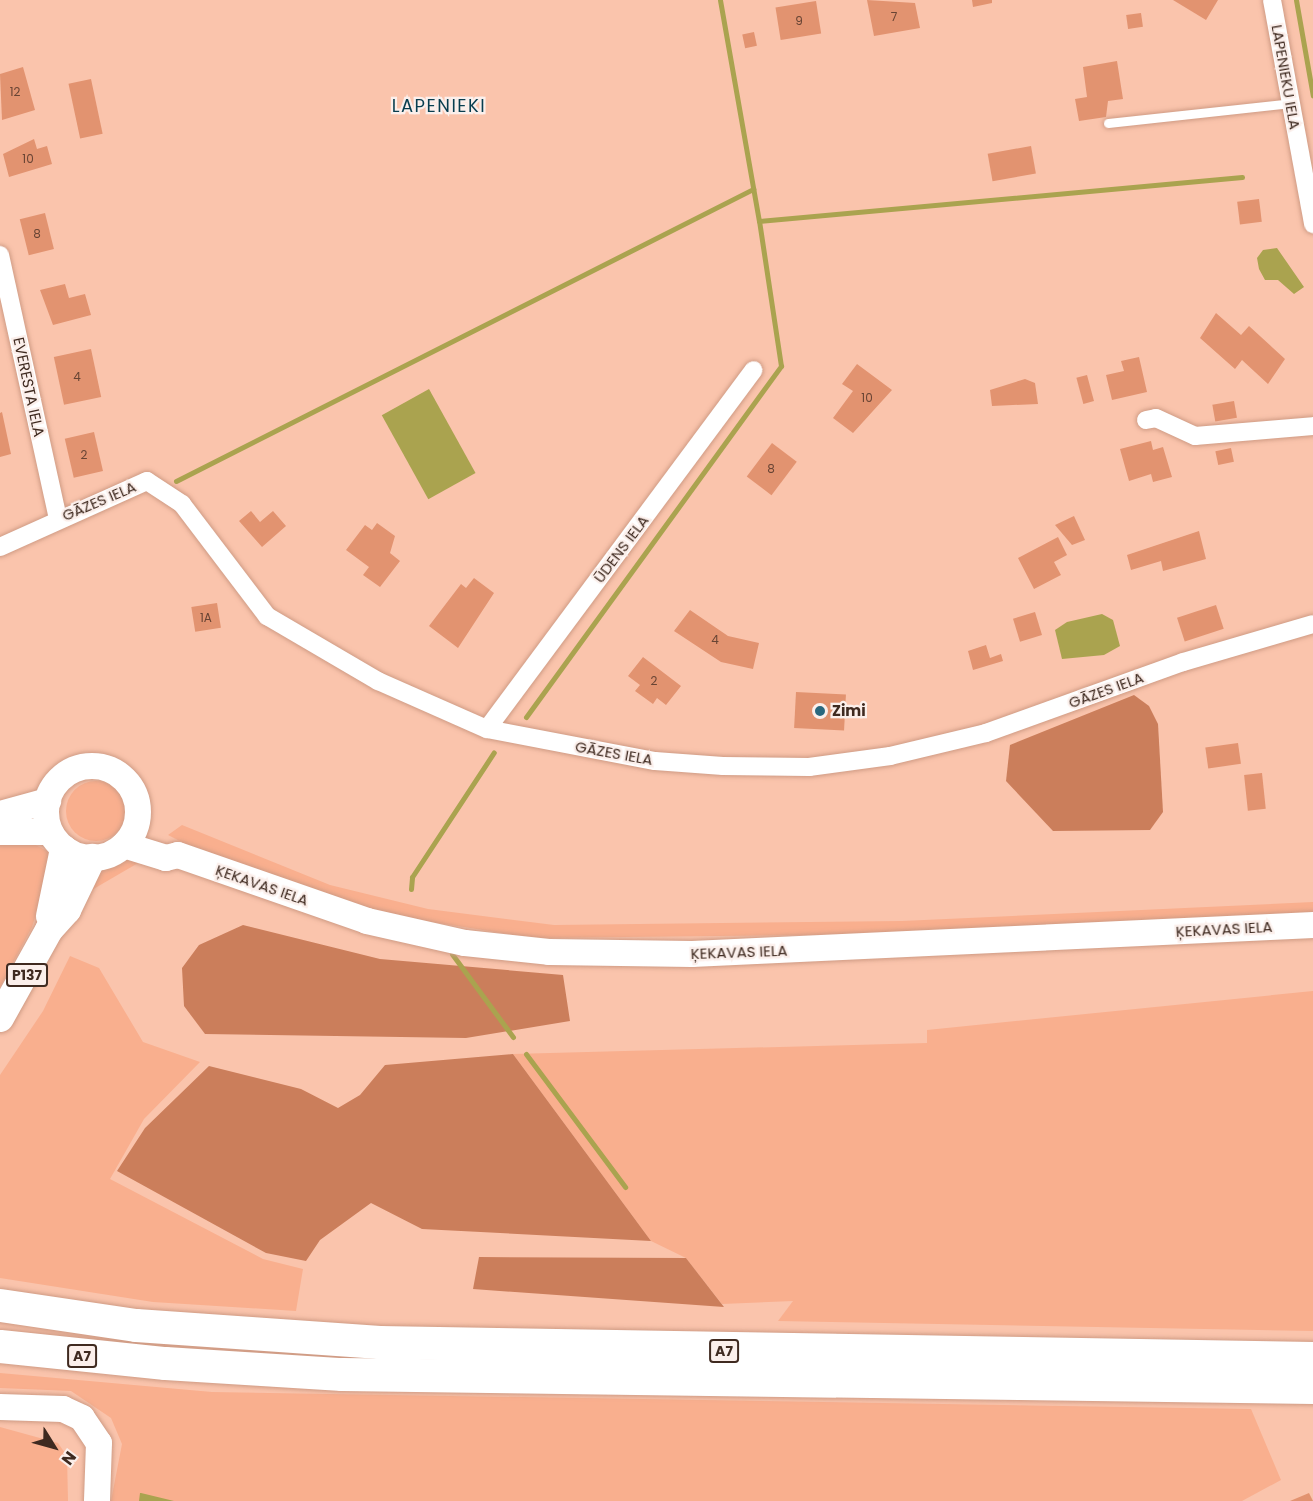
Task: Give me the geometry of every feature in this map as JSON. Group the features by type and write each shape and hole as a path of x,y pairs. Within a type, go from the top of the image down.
{"highway":[{"name":"A7","path":"0,1305 136,1325 379,1342 1313,1358"},
{"name":"A7","path":"0,1346 165,1363 342,1374 1313,1387"}],"main road":[{"path":"0,832 57,840 92,858 124,845 138,816 132,789 122,777 92,766 62,777 48,801 57,840"},
{"path":"0,814 48,801"},
{"name":"ĶEKAVAS IELA","path":"138,816 178,855 367,921 465,943 549,952 692,954 1313,925"},
{"name":"P137","path":"49,930 57,840"},
{"name":"ĶEKAVAS IELA","path":"124,845 166,858 178,855"},
{"name":"P137","path":"0,1018 49,930 67,910 92,858"},
{"path":"0,1407 63,1409 82,1418 99,1443 97,1501"}],"street":[{"name":"LAPENIEKU IELA","path":"1272,0 1313,224"},
{"name":"EVERESTA IELA","path":"0,255 58,519"},
{"name":"ŪDENS IELA","path":"487,729 754,370"},
{"path":"1146,420 1156,418 1195,436 1313,426"},
{"name":"GĀZES IELA","path":"0,547 147,481 161,486 224,556 267,616 378,681 487,729 655,761 809,767 890,756 986,733 1183,662 1313,624"}],"lane":[{"path":"1108,123 1291,103"}],"shaded area":[{"path":"1277,248 1304,287 1294,294 1278,280 1265,280 1259,269 1257,258 1263,250"},
{"path":"429,389 476,473 428,499 382,415"},
{"path":"1102,614 1113,620 1120,646 1104,655 1062,659 1055,630 1067,622"},
{"path":"1134,695 1149,706 1158,724 1163,812 1150,830 1053,831 1006,781 1010,745"},
{"path":"96,781 113,786 121,794 126,811 121,828 113,836 96,841 79,836 71,828 66,811 71,794 79,786"},
{"path":"182,825 330,885 428,909 554,925 902,921 1313,902 1313,916 886,934 534,938 368,912 215,859 168,835"},
{"path":"0,840 32,843 47,851 52,862 32,927 0,987"},
{"path":"129,855 145,859 90,891 102,867"},
{"path":"243,925 380,959 563,975 570,1021 466,1038 205,1034 184,1006 182,968 199,945"},
{"path":"70,956 99,968 143,1042 200,1062 144,1119 110,1179 263,1259 303,1269 296,1311 153,1302 0,1278 0,1075 43,1011"},
{"path":"1313,991 1313,1331 778,1321 793,1301 722,1304 686,1258 651,1241 513,1054 927,1043 927,1030"},
{"path":"513,1054 651,1241 422,1229 371,1203 320,1240 306,1261 266,1253 117,1171 145,1128 209,1066 301,1089 338,1108 360,1095 385,1065"},
{"path":"479,1257 686,1258 724,1307 473,1289"},
{"path":"0,1373 212,1392 1251,1409 1281,1480 1242,1501 111,1501 122,1444 111,1418 71,1391 0,1388"},
{"path":"0,1427 58,1443 67,1456 68,1501 0,1501"},
{"path":"141,1493 174,1501 139,1501"}],"building":[{"path":"867,0 915,3 920,28 874,36"},
{"path":"972,0 992,0 992,3 973,7"},
{"path":"1173,0 1218,0 1206,20"},
{"path":"816,1 821,34 781,40 776,7"},
{"path":"1141,13 1143,27 1128,29 1126,15"},
{"path":"754,32 757,46 745,48 742,34"},
{"path":"1117,61 1123,99 1108,101 1106,117 1079,121 1075,99 1087,97 1083,67"},
{"path":"23,67 35,110 2,120 0,74"},
{"path":"91,79 103,134 80,139 69,84"},
{"path":"34,139 37,149 47,146 52,164 9,177 3,154"},
{"path":"1031,146 1036,174 993,181 988,154"},
{"path":"1259,199 1262,222 1240,225 1237,202"},
{"path":"45,213 54,249 29,255 20,219"},
{"path":"65,284 69,298 85,294 91,315 53,325 40,290"},
{"path":"1216,313 1241,335 1249,326 1285,359 1268,384 1242,360 1235,369 1200,338"},
{"path":"91,349 101,397 64,405 54,357"},
{"path":"1139,357 1147,392 1112,400 1106,375 1124,371 1121,361"},
{"path":"857,364 892,390 853,433 833,418 853,391 842,384"},
{"path":"1087,375 1094,401 1083,404 1076,378"},
{"path":"1025,379 1035,383 1038,404 992,406 990,390"},
{"path":"1234,401 1237,418 1215,422 1212,405"},
{"path":"2,412 11,454 0,457 0,413"},
{"path":"94,432 103,471 74,478 65,439"},
{"path":"1151,441 1153,450 1163,447 1172,477 1153,482 1151,474 1129,481 1120,449"},
{"path":"772,443 797,462 771,495 747,477"},
{"path":"1231,448 1234,462 1218,465 1215,451"},
{"path":"251,511 260,522 273,511 286,526 262,547 239,521"},
{"path":"1074,516 1085,540 1072,545 1055,525"},
{"path":"377,523 395,536 390,553 400,561 380,587 363,575 369,567 346,550 365,525 372,530"},
{"path":"1199,531 1206,559 1163,571 1161,561 1131,570 1127,555"},
{"path":"1058,537 1067,555 1054,562 1061,575 1034,589 1018,558"},
{"path":"474,578 494,593 458,648 429,626 461,584 466,588"},
{"path":"217,603 221,628 195,632 191,607"},
{"path":"1216,605 1224,629 1185,641 1177,618"},
{"path":"690,610 728,636 759,643 753,669 721,662 674,631"},
{"path":"1035,612 1042,635 1020,642 1013,619"},
{"path":"986,645 990,658 1001,654 1003,661 973,670 968,651"},
{"path":"643,657 681,686 666,705 657,698 653,704 635,691 640,685 628,676"},
{"name":"Zimi","path":"796,692 846,695 844,731 794,728"},
{"path":"1238,743 1241,764 1208,768 1205,748"},
{"path":"1262,773 1266,809 1248,811 1244,775"},
{"path":"1309,1493 1313,1501 1290,1501"}],"waterway":[{"path":"720,0 759,221 1242,177"},
{"path":"1296,0 1313,96"},
{"path":"176,481 753,189"},
{"path":"526,717 781,366 759,221"},
{"path":"411,889 412,877 494,752"},
{"path":"452,954 513,1037"},
{"path":"526,1054 625,1187"}],"place":[{"name":"Zimi","path":"820,711"}],"district":[{"name":"LAPENIEKI","path":"439,106"}]}
